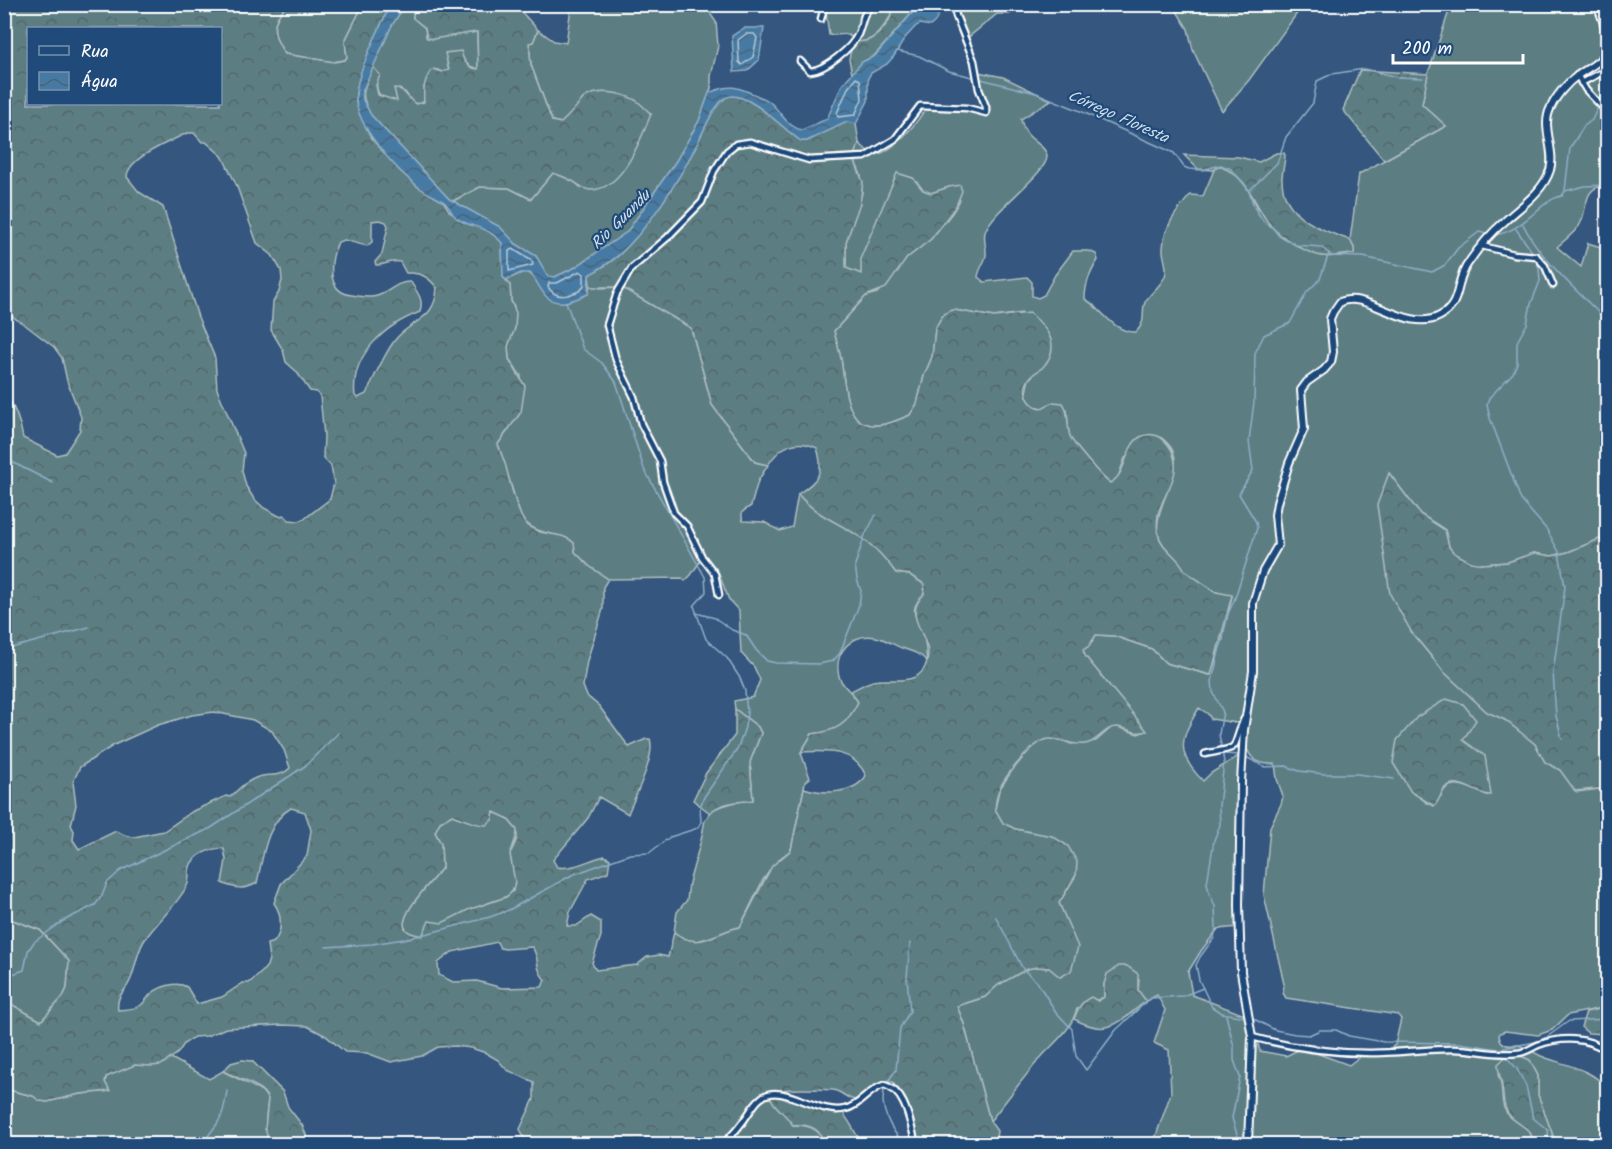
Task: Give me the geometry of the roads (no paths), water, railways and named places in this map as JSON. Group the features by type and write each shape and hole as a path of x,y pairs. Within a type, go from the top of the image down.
{"main road":[{"path":"1248,1144 1252,1037 1240,959 1241,782 1246,714 1253,671 1252,615 1255,594 1263,571 1278,545 1275,510 1279,495 1304,429 1301,390 1309,380 1328,365 1332,357 1330,324 1333,312 1340,302 1350,299 1421,320 1437,318 1448,311 1454,303 1461,274 1491,235 1526,203 1545,181 1551,163 1547,124 1549,110 1577,75 1599,61 1606,53 1606,38 1597,4"}],"street":[{"path":"821,19 825,4"},
{"path":"800,61 810,71 822,69 858,35 864,15 873,4"},
{"path":"719,595 715,574 702,557 687,526 674,513 663,482 660,461 639,419 634,397 616,360 608,325 617,294 632,268 667,238 702,202 714,171 736,144 750,142 809,160 864,157 895,139 920,106 967,108 986,113 974,61 953,4"},
{"path":"1581,83 1608,69"},
{"path":"1577,75 1581,83 1608,113"},
{"path":"1482,246 1514,254 1536,256 1545,266 1553,285"},
{"path":"1205,754 1222,752 1235,747 1246,714"},
{"path":"1252,1037 1277,1044 1320,1050 1371,1053 1463,1049 1514,1054 1556,1040 1590,1041 1608,1052"},
{"path":"723,1144 761,1098 767,1095 786,1094 820,1108 843,1110 852,1107 884,1085 891,1087 901,1098 916,1144"}],"water":[{"path":"390,5 405,5 392,25 362,92 363,100 371,115 449,199 500,227 516,244 536,256 548,276 555,277 574,268 627,232 676,161 699,121 709,93 729,87 745,90 768,100 788,123 802,130 827,119 842,85 862,62 875,56 919,5 937,5 938,17 930,26 920,24 916,26 887,64 871,73 868,78 868,101 856,124 847,122 807,141 801,141 750,101 741,97 726,98 715,108 682,173 643,229 619,254 589,275 588,294 573,300 557,302 542,292 530,273 521,273 506,280 503,277 502,243 485,230 458,219 444,202 423,190 400,171 369,133 357,107 357,85"},
{"path":"744,28 764,28 759,60 747,71 734,72 732,36"}],"waterway":[{"name":"Córrego Floresta","path":"897,51 919,56 949,71 972,77"},
{"path":"1250,190 1277,163 1286,137 1313,103 1317,81 1332,74 1364,69 1397,77 1423,78"},
{"name":"Córrego Floresta","path":"981,79 1036,93 1078,110 1174,153 1184,167 1189,169 1202,170 1221,165 1231,169 1249,190 1254,207 1264,222 1279,236 1296,245 1321,247 1332,256 1363,257 1432,272 1445,265 1458,248 1479,232 1488,234"},
{"name":"Córrego Floresta","path":"1602,104 1608,97"},
{"name":"Córrego Floresta","path":"1565,190 1570,148 1584,126 1592,120 1598,107"},
{"name":"Córrego Floresta","path":"1493,235 1514,228 1546,203 1562,196 1565,191 1585,186 1608,185"},
{"path":"1523,224 1550,263 1608,322"},
{"path":"1516,229 1533,253"},
{"path":"1245,1017 1222,1013 1212,1007 1199,980 1196,965 1214,938 1216,928 1215,906 1207,883 1214,840 1220,825 1219,806 1224,762 1219,734 1223,712 1213,692 1212,681 1223,640 1225,620 1234,601 1257,528 1256,522 1239,494 1253,470 1249,441 1254,402 1255,353 1264,335 1290,323 1307,292 1320,279 1329,253"},
{"path":"1536,259 1540,281 1531,304 1527,324 1517,342 1517,363 1513,373 1489,398 1487,404 1490,418 1521,500 1547,530 1559,552 1565,587 1553,672 1556,716 1562,739"},
{"path":"326,947 372,944 410,938 490,917 509,910 572,875 630,854 649,853 670,837 699,826 700,807 704,797 738,748 747,713 745,691 740,678 727,658 706,639 694,606 706,592 705,577 644,469 616,382 602,363 583,349 566,302"},
{"path":"4,458 53,483"},
{"path":"696,613 715,618 732,630 746,635 767,661 819,664 833,661 840,653 859,605 861,591 855,565 865,535 876,515"},
{"path":"4,650 89,627"},
{"path":"4,977 24,970 28,951 34,942 63,921 95,905 102,896 107,883 120,871 211,828 305,766 338,733"},
{"path":"1224,754 1239,755"},
{"path":"1246,757 1265,767 1286,766 1299,771 1357,774 1394,779"},
{"path":"996,917 1023,969 1037,982 1056,1012 1072,1029 1076,1056 1086,1070 1116,1030 1147,1001 1152,998 1183,996 1203,988"},
{"path":"886,1084 896,1070 900,1028 910,1011 907,977 910,943"},
{"path":"1226,1015 1234,1047 1234,1060 1240,1077 1232,1118 1240,1144"},
{"path":"1252,1018 1275,1030 1295,1034 1309,1035 1320,1030 1336,1030 1349,1036 1384,1042 1459,1043 1499,1049 1535,1042 1547,1037 1569,1021 1608,1019"},
{"path":"1505,1055 1517,1069 1526,1086 1533,1118 1548,1130 1549,1144"},
{"path":"885,1087 883,1103 887,1118 905,1144"},
{"path":"205,1144 221,1116 227,1091"}],"water label":[{"name":"Rio Guandu","path":"621,220"}]}
